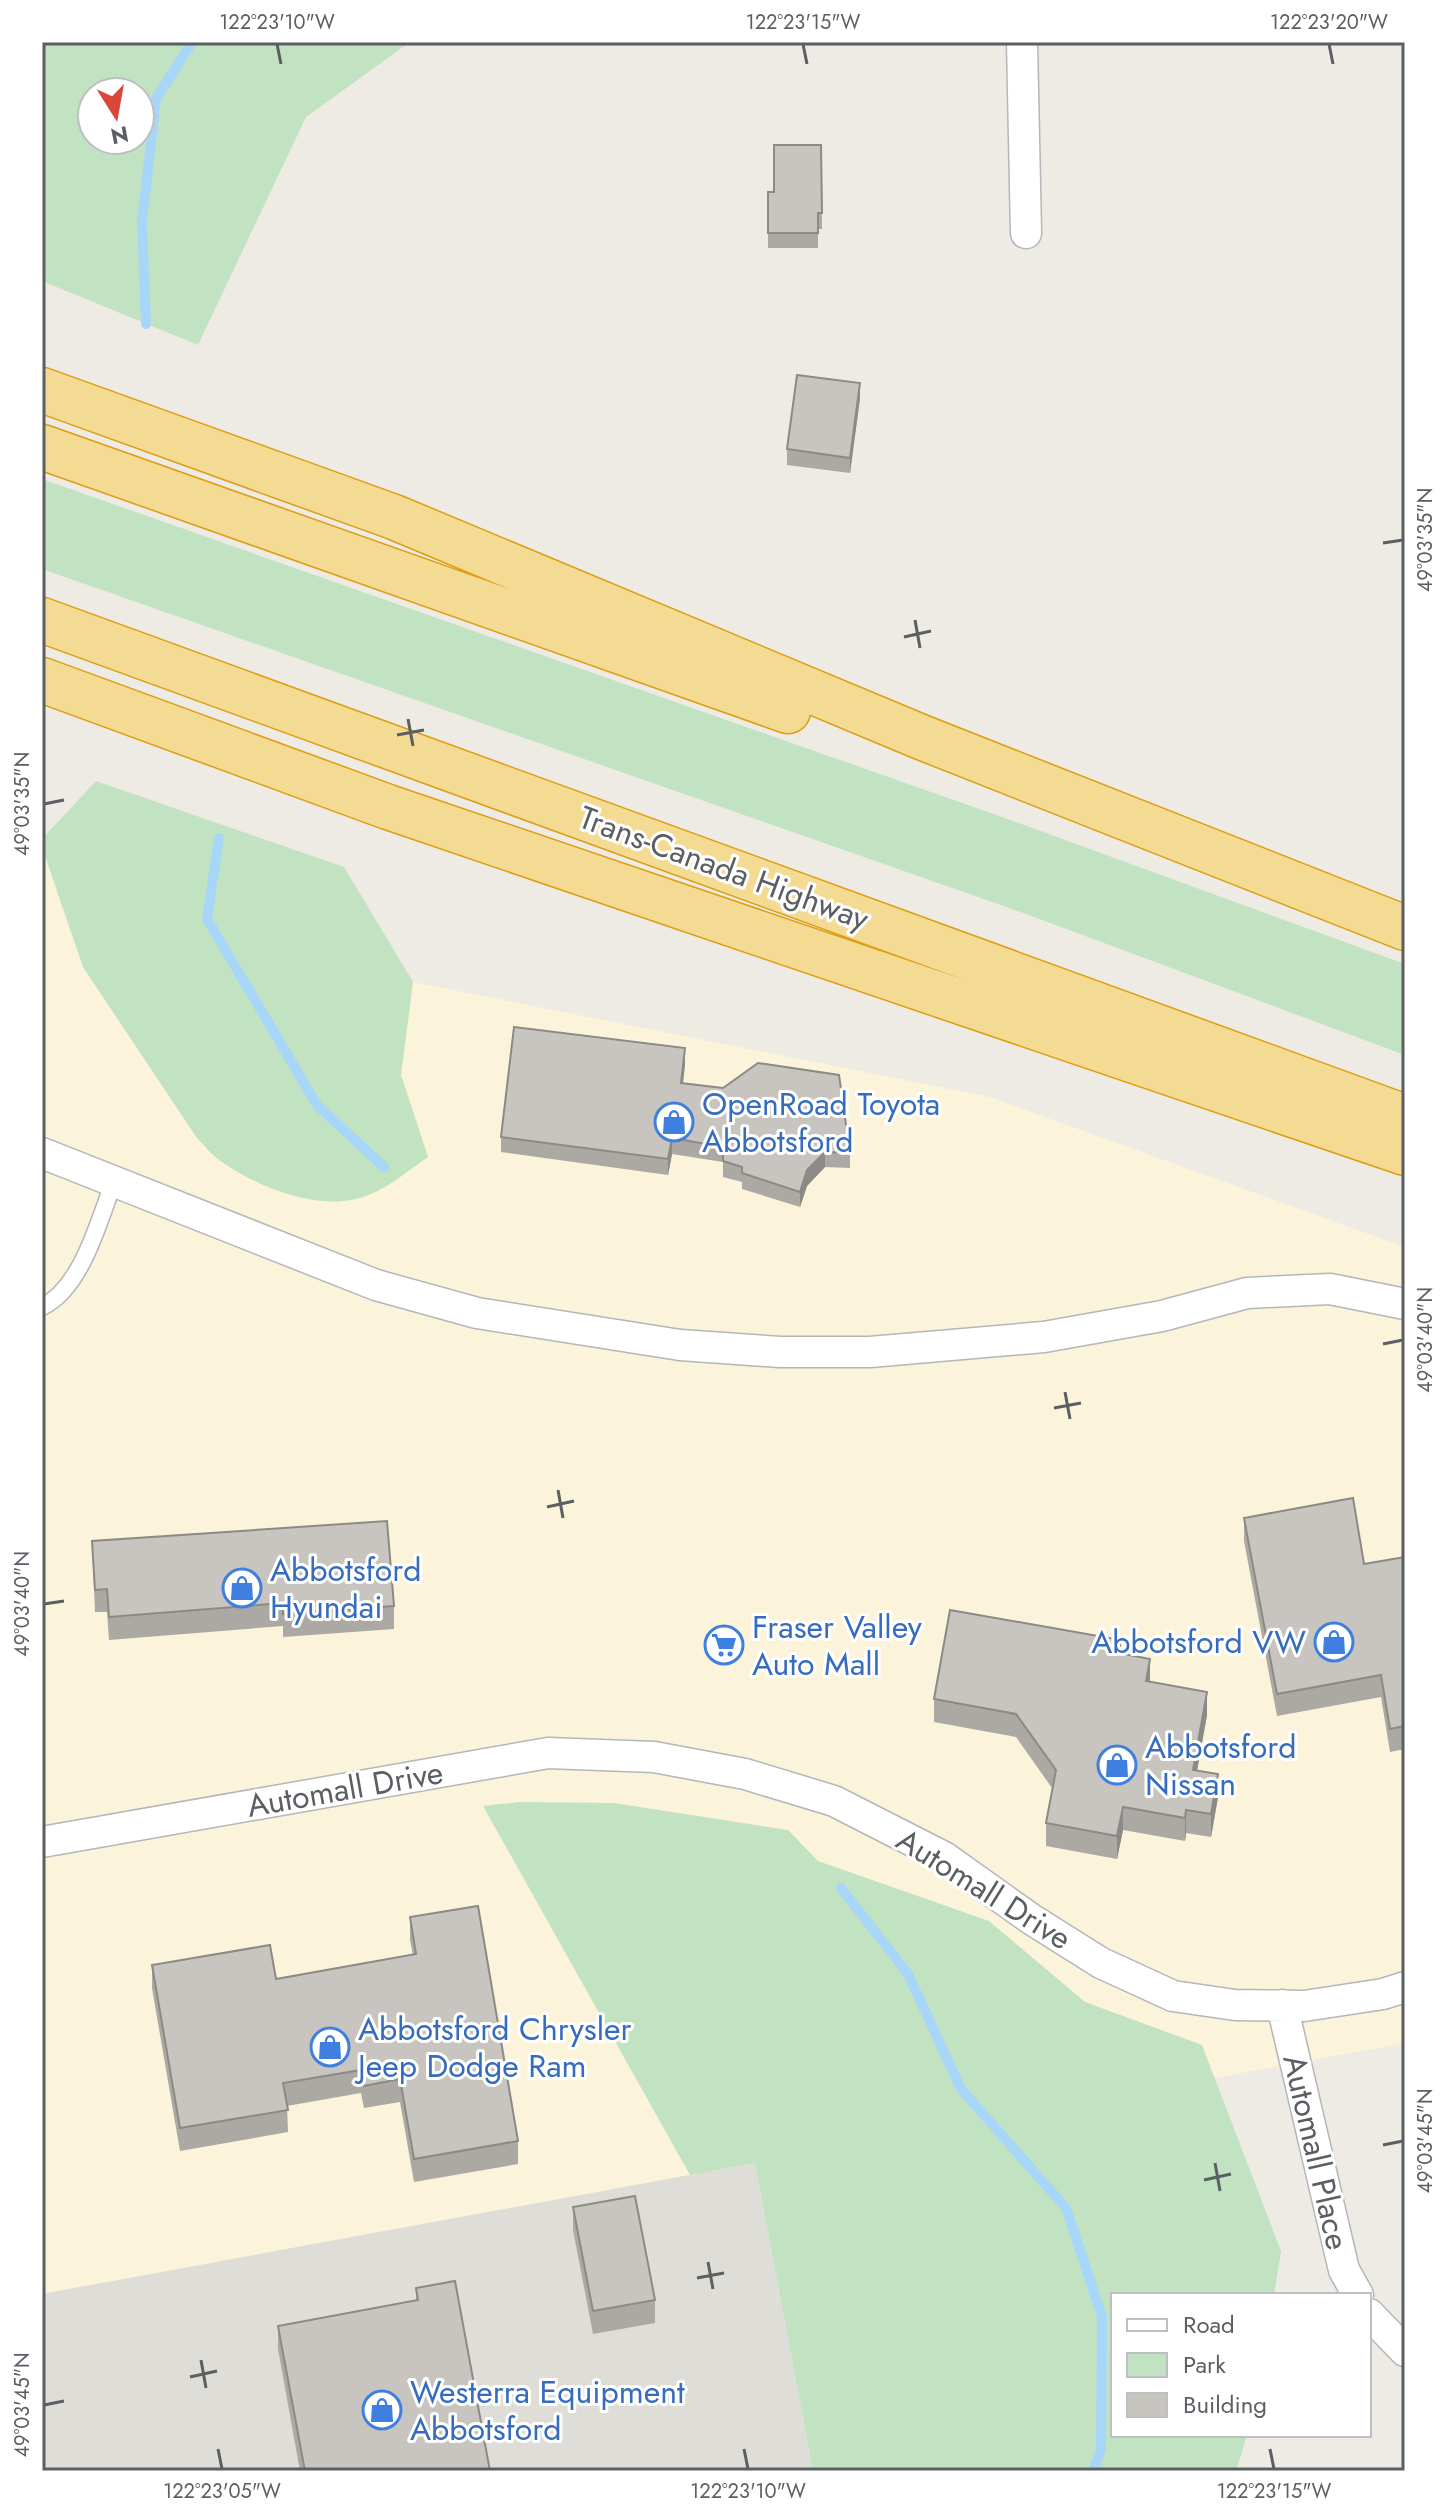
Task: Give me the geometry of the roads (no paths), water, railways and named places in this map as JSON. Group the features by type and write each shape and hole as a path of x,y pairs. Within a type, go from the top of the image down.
{"highway":[{"path":"42,390 394,517 921,737 1405,929"},
{"path":"42,447 1405,929"},
{"name":"Trans-Canada Highway","path":"42,620 1405,1117"},
{"path":"42,680 388,807 1405,1153"}],"street":[{"path":"1022,42 1026,233"},
{"path":"42,1153 376,1285 477,1313 680,1345 780,1352 870,1352 1044,1337 1162,1316 1247,1293 1330,1289 1405,1304"},
{"name":"Automall Drive","path":"42,1842 548,1753 654,1757 745,1774 834,1801 944,1857 1031,1919 1101,1963 1173,1996 1235,2005 1304,2006 1383,1994 1405,1987"},
{"name":"Automall Place","path":"1282,2005 1344,2270 1357,2293"},
{"path":"1371,2316 1405,2351"}],"lane":[{"path":"42,1307 57,1300 84,1259 114,1181"}],"waterway":[{"path":"146,324 142,221 156,99 192,42"},
{"path":"219,838 207,919 317,1105 384,1167"},
{"path":"841,1888 908,1974 961,2089 1066,2208 1102,2317 1101,2450 1093,2471"}],"place":[{"name":"OpenRoad Toyota Abbotsford","path":"674,1122"},
{"name":"Abbotsford Hyundai","path":"242,1588"},
{"name":"Abbotsford VW","path":"1334,1642"},
{"name":"Fraser Valley Auto Mall","path":"724,1645"},
{"name":"Abbotsford Nissan","path":"1117,1765"},
{"name":"Abbotsford Chrysler Jeep Dodge Ram","path":"330,2047"},
{"name":"Westerra Equipment Abbotsford","path":"382,2410"}]}
